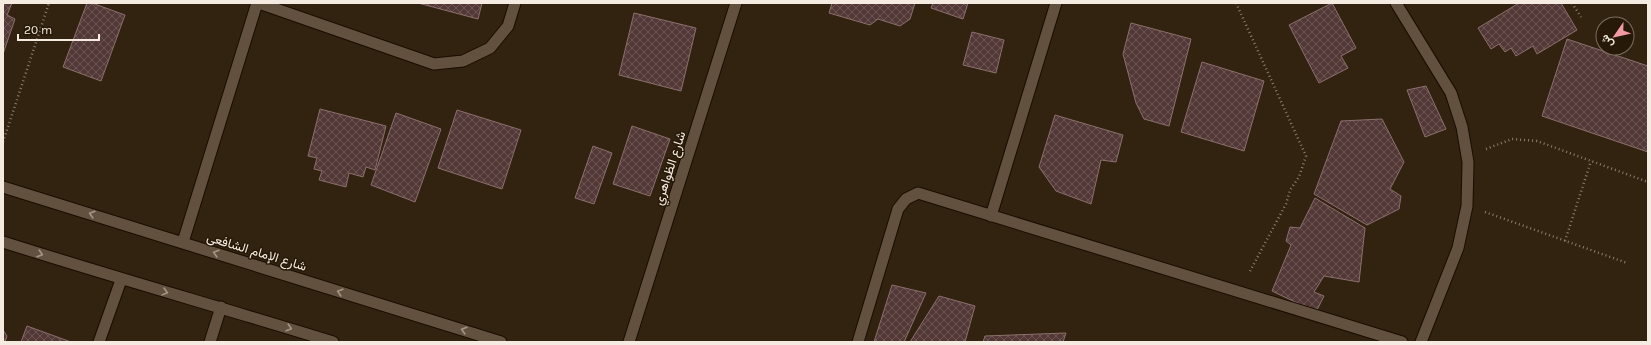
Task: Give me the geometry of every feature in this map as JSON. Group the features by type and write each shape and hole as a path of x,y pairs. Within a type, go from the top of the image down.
{"street":[{"path":"182,242 258,3 434,64 463,61 490,48 508,26 515,3"},
{"name":"شارع الظواهري","path":"629,342 736,3"},
{"path":"991,216 1056,3"},
{"path":"1396,3 1451,93 1462,127 1468,162 1467,206 1458,248 1420,342"},
{"name":"شارع الإمام الشافعى","path":"3,187 502,342"},
{"path":"858,342 898,209 906,199 918,194 1402,342"},
{"path":"3,242 121,280 221,307 333,342"},
{"path":"99,342 121,280"},
{"path":"210,342 221,307"}],"path":[{"path":"3,142 49,3"},
{"path":"1236,3 1306,156 1299,177 1290,190 1286,204 1249,273"},
{"path":"1572,3 1581,17"},
{"path":"1468,162 1488,147 1512,140 1537,141 1648,182"},
{"path":"1565,241 1591,161"},
{"path":"1467,206 1627,263"}],"building":[{"path":"3,3 12,3 7,15 15,19 3,54"},
{"path":"87,3 92,3 125,15 101,81 63,67"},
{"path":"418,3 482,3 478,19"},
{"path":"832,3 915,3 910,19 900,26 878,19 870,25 829,13"},
{"path":"933,3 968,3 963,19 931,8"},
{"path":"1332,3 1356,48 1341,56 1348,68 1319,83 1289,25"},
{"path":"1519,3 1561,3 1577,30 1537,54 1533,46 1516,56 1511,48 1505,52 1499,44 1491,49 1478,28"},
{"path":"634,13 696,28 681,91 619,75"},
{"path":"1131,23 1191,39 1169,126 1144,119 1136,103 1123,54"},
{"path":"972,32 1004,40 996,73 963,65"},
{"path":"1567,39 1595,48 1595,56 1618,56 1648,66 1648,152 1542,116"},
{"path":"1202,62 1264,81 1244,151 1181,132"},
{"path":"1426,86 1446,129 1425,137 1407,90"},
{"path":"320,109 386,126 375,170 366,167 363,177 349,173 346,187 319,180 322,171 314,169 317,158 308,156"},
{"path":"457,110 521,130 502,189 438,168"},
{"path":"396,113 441,129 415,202 371,185"},
{"path":"1055,115 1123,135 1116,162 1101,160 1091,204 1056,191 1039,167"},
{"path":"1382,119 1404,162 1390,189 1401,196 1399,209 1367,225 1314,194 1341,121"},
{"path":"632,126 670,139 650,196 613,184"},
{"path":"593,146 612,153 594,204 575,198"},
{"path":"1315,198 1365,228 1359,282 1324,276 1314,292 1324,296 1316,312 1272,291 1291,245 1286,241 1290,227 1300,228"},
{"path":"892,285 926,293 904,342 874,342"},
{"path":"939,296 975,306 965,342 910,342"},
{"path":"27,326 71,342 21,342"},
{"path":"3,330 7,336 5,342 3,342"},
{"path":"1066,333 1063,342 983,342 985,336"}]}
